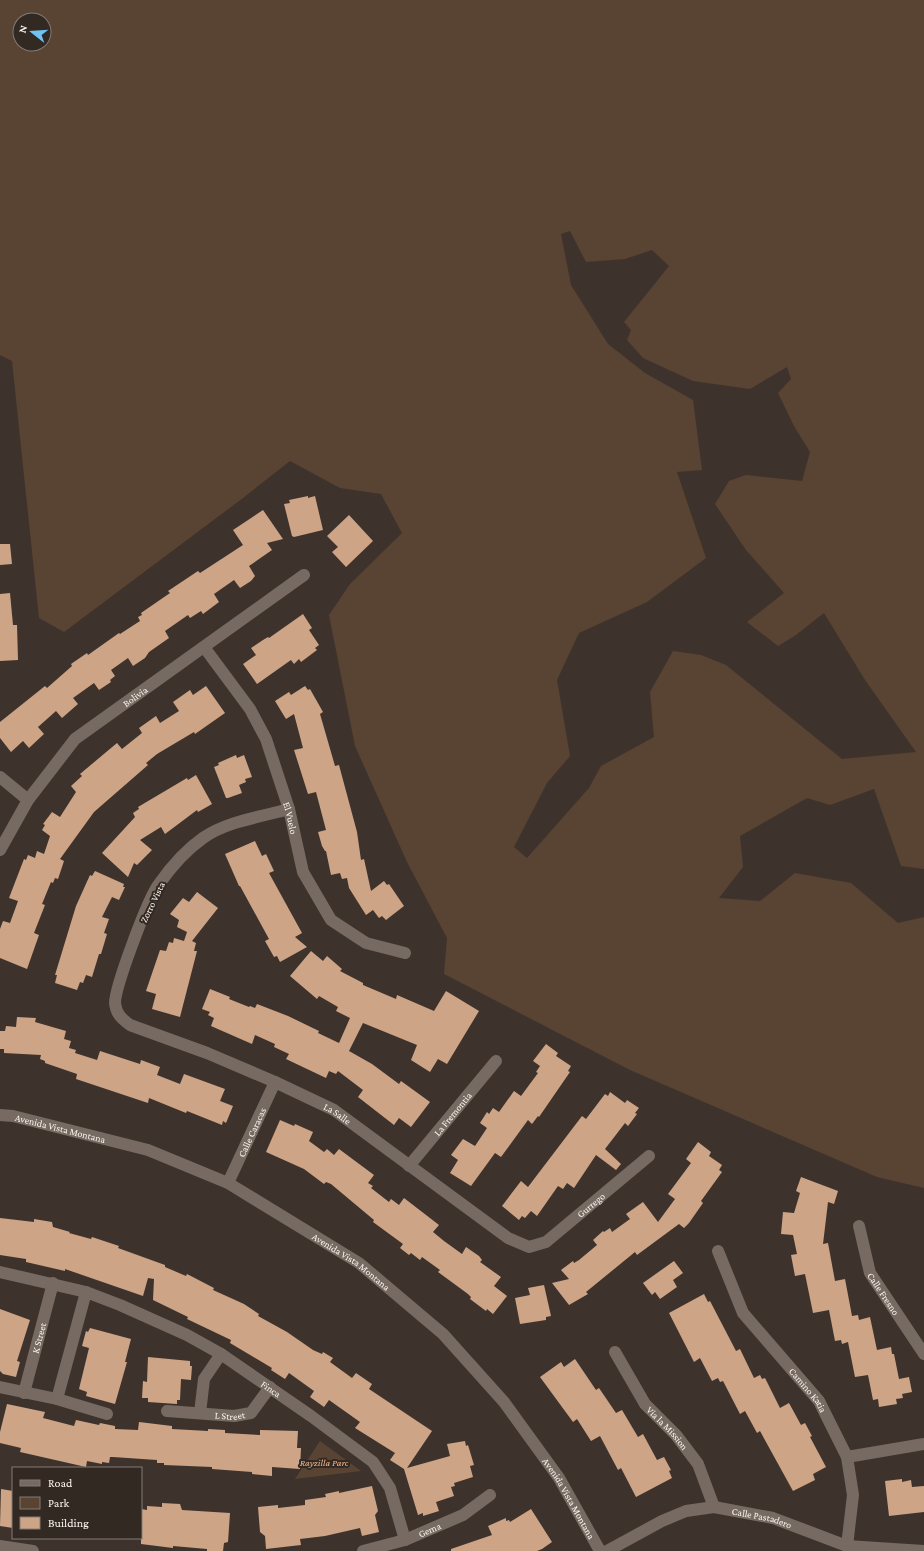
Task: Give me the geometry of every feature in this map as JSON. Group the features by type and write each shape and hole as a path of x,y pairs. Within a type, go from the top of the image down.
{"street":[{"name":"Bolivia","path":"0,850 28,800 75,739 304,575"},
{"name":"El Vuelo","path":"204,647 250,709 266,739 289,809 303,872 330,920 366,943 405,953"},
{"path":"0,777 28,800"},
{"name":"Zorro Vista","path":"123,1020 117,1013 115,1002 118,989 144,915 158,885 181,856 204,838 224,827 289,809"},
{"name":"La Salle","path":"123,1020 130,1025 207,1052 334,1110 508,1238 528,1247"},
{"name":"La Fremontia","path":"409,1166 496,1061"},
{"name":"Calle Caracas","path":"228,1183 275,1082"},
{"name":"Avenida Vista Montana","path":"0,1115 13,1116 148,1150 228,1183 359,1264 443,1334 509,1409 559,1478 600,1551"},
{"name":"Gurrego","path":"528,1247 546,1242 649,1156"},
{"name":"Calle Fresno","path":"859,1226 870,1273 924,1354"},
{"name":"Camino Katia","path":"718,1251 743,1313 819,1401 847,1456 853,1495 847,1546"},
{"name":"Finca","path":"0,1272 53,1283 86,1292 120,1305 186,1335 221,1354 270,1387 373,1462 390,1488 401,1521 405,1540"},
{"name":"K Street","path":"24,1393 53,1283"},
{"path":"57,1399 86,1292"},
{"name":"Via la Mission","path":"615,1352 646,1404 676,1435 698,1464 714,1507"},
{"name":"L Street","path":"200,1413 204,1379 221,1354"},
{"path":"0,1387 57,1399 107,1414"},
{"name":"L Street","path":"167,1411 234,1416 251,1413 270,1387"},
{"path":"847,1456 924,1444"},
{"name":"Gema","path":"363,1551 405,1540 463,1514 490,1495"},
{"name":"Calle Pastadero","path":"607,1551 662,1521 686,1511 714,1507 773,1518 847,1546 924,1551"},
{"path":"0,1546 33,1551"}],"green space":[{"path":"0,0 924,0 924,869 901,866 874,789 830,805 807,798 740,836 743,867 719,898 760,901 795,873 851,883 898,923 924,917 924,1188 877,1177 630,1070 444,974 447,938 407,862 355,746 329,615 350,584 402,533 381,494 340,488 290,461 64,632 39,618 12,361 0,355","holes":["570,231 586,262 625,259 652,250 669,266 624,322 631,330 627,340 643,358 693,381 750,389 787,367 791,379 778,393 794,426 810,452 802,481 746,475 729,481 715,504 746,550 784,593 747,622 778,646 796,635 824,613 865,680 916,752 842,759 726,665 701,655 673,651 650,692 654,737 601,766 589,788 527,858 514,847 547,783 570,756 557,680 579,633 647,602 706,558 677,472 702,470 693,400 645,373 608,344 571,285 561,234"]},
{"name":"Rayzilla Parc","path":"320,1441 361,1471 295,1479"}],"building":[{"path":"308,496 308,498 315,496 323,530 294,537 292,536 284,504 290,503 289,500"},
{"path":"263,510 283,539 267,543 272,550 249,566 255,576 251,581 240,588 234,580 214,594 219,602 203,614 201,611 190,618 188,615 165,631 169,638 149,652 145,658 133,666 128,658 111,670 115,676 110,680 111,682 99,690 94,683 73,698 78,704 62,718 56,711 38,727 44,734 29,748 23,741 11,752 0,738 0,722 45,686 47,688 72,666 71,664 87,653 88,655 119,633 120,634 140,621 138,617 142,615 141,613 170,593 168,591 198,571 200,573 243,545 233,530"},
{"path":"349,515 373,541 346,567 332,552 338,547 327,536"},
{"path":"0,544 10,544 12,564 0,565"},
{"path":"10,593 13,625 17,625 18,660 0,661 0,594"},
{"path":"303,614 312,628 309,630 319,645 315,648 317,650 301,662 299,659 294,664 291,660 257,684 243,664 256,655 251,648 268,637 269,638"},
{"path":"206,686 225,713 195,734 194,732 157,754 146,763 148,765 94,812 60,859 64,861 58,879 55,878 53,883 51,882 42,904 45,905 34,933 39,935 27,969 0,958 0,929 3,921 10,923 18,901 9,898 24,859 26,860 28,855 35,858 37,851 44,854 50,836 42,830 45,825 43,824 52,812 60,817 76,792 71,786 82,776 80,774 117,743 122,749 142,733 139,728 156,716 160,723 179,711 173,702 190,690 193,695"},
{"path":"305,686 308,690 310,689 323,712 320,714 335,766 339,765 357,832 361,860 364,859 371,891 384,881 387,885 389,884 404,906 386,920 382,916 379,918 373,910 366,915 349,888 347,878 342,879 340,873 331,875 326,851 322,846 318,832 326,830 316,792 308,794 294,750 303,748 294,714 286,719 275,701 289,692 291,695"},
{"path":"236,755 237,758 244,755 252,777 245,779 246,782 239,785 242,793 226,798 214,767 219,765 218,763"},
{"path":"196,775 212,804 198,812 197,810 165,834 161,827 140,840 152,850 137,865 134,863 128,877 102,853 135,817 133,813 139,809 138,807 187,778 188,780"},
{"path":"255,841 262,856 266,854 274,871 269,873 302,933 295,937 307,947 280,962 277,956 274,957 265,941 269,939 239,886 225,854"},
{"path":"95,871 124,884 123,887 125,887 119,900 112,897 102,917 109,919 104,933 107,934 101,954 99,954 92,977 86,975 83,983 80,982 77,990 55,983 57,975 55,975 76,906 90,875 92,876"},
{"path":"197,892 218,908 192,941 196,943 194,951 197,951 180,1017 152,1009 156,994 146,991 160,950 166,951 169,942 173,943 174,938 184,941 187,932 177,927 179,920 170,914 183,898 189,902"},
{"path":"311,951 323,961 327,956 342,969 340,971 363,983 363,985 396,999 397,995 434,1011 446,991 479,1011 447,1064 438,1059 430,1072 411,1060 417,1045 363,1023 349,1051 372,1064 399,1084 401,1081 430,1102 411,1127 399,1118 394,1125 358,1097 363,1090 338,1071 336,1074 329,1071 326,1078 286,1059 289,1054 274,1047 275,1044 255,1035 252,1044 211,1026 214,1018 208,1015 210,1012 202,1009 210,989 249,1007 255,1008 257,1004 288,1016 319,1031 318,1033 339,1043 350,1018 336,1011 338,1007 319,996 317,999 290,976"},
{"path":"17,1017 36,1018 35,1022 66,1031 64,1039 71,1041 69,1048 76,1050 75,1053 97,1060 100,1051 140,1064 141,1060 160,1067 157,1075 180,1084 184,1074 225,1089 220,1101 233,1106 226,1123 223,1121 222,1125 187,1111 186,1113 149,1098 148,1103 76,1079 77,1074 45,1063 45,1061 40,1059 41,1055 4,1053 4,1049 0,1049 0,1031 5,1031 6,1026 16,1027"},
{"path":"546,1044 558,1053 556,1056 571,1066 568,1071 570,1072 539,1117 538,1116 532,1124 528,1120 501,1157 495,1153 471,1186 450,1173 458,1160 451,1155 463,1139 475,1146 487,1128 480,1123 487,1112 489,1114 493,1108 499,1112 514,1091 521,1096 538,1073 536,1072 540,1066 533,1061"},
{"path":"610,1092 625,1103 627,1100 639,1108 635,1113 637,1114 628,1126 625,1123 605,1149 621,1164 616,1170 596,1155 574,1188 567,1183 563,1189 558,1186 537,1216 531,1211 525,1218 522,1216 519,1220 502,1206 521,1181 528,1187 582,1116 586,1119 605,1094 608,1096"},
{"path":"280,1120 294,1126 295,1124 313,1132 309,1141 324,1152 327,1149 334,1155 339,1149 374,1175 368,1183 373,1186 371,1188 389,1202 391,1199 399,1205 404,1198 439,1225 433,1232 444,1241 462,1254 466,1247 479,1256 482,1260 480,1262 501,1277 494,1286 507,1296 493,1314 487,1309 486,1311 470,1299 471,1297 468,1294 438,1272 440,1270 422,1257 420,1260 411,1253 409,1255 400,1248 403,1244 373,1222 374,1220 331,1184 326,1182 324,1184 304,1169 266,1152"},
{"path":"698,1142 711,1152 709,1156 722,1165 719,1170 722,1172 701,1201 703,1203 689,1223 684,1228 679,1224 637,1255 635,1252 586,1292 588,1294 569,1305 552,1283 569,1279 561,1270 573,1261 574,1263 579,1260 597,1245 593,1240 603,1231 604,1232 610,1228 612,1232 630,1219 626,1214 643,1202 658,1222 675,1199 668,1194 691,1163 686,1159"},
{"path":"801,1177 838,1191 834,1204 828,1202 823,1244 828,1243 835,1281 845,1279 852,1316 858,1315 859,1320 870,1317 877,1350 891,1347 892,1354 894,1354 899,1379 909,1377 912,1392 902,1394 903,1398 896,1399 897,1404 879,1407 878,1399 873,1400 868,1375 855,1377 848,1342 842,1344 841,1340 835,1341 829,1310 813,1313 805,1274 795,1276 791,1255 797,1254 793,1235 781,1234 783,1212 794,1213 800,1193 796,1191"},
{"path":"0,1218 34,1222 34,1219 52,1222 53,1227 70,1232 69,1233 91,1239 92,1237 119,1246 118,1248 165,1265 165,1267 186,1276 187,1274 214,1288 213,1290 244,1304 259,1314 258,1316 287,1332 313,1350 322,1354 323,1352 333,1358 330,1362 352,1378 356,1373 372,1384 369,1389 432,1431 407,1468 450,1456 447,1444 465,1441 466,1446 468,1445 474,1465 470,1466 473,1477 454,1483 455,1486 451,1487 454,1496 436,1502 439,1511 423,1516 423,1513 418,1515 404,1469 390,1460 395,1453 355,1428 360,1422 329,1400 324,1407 310,1397 314,1391 289,1373 285,1379 271,1370 272,1368 230,1343 231,1340 187,1319 188,1317 153,1300 154,1279 148,1278 143,1296 65,1269 65,1271 26,1262 26,1259 0,1255"},
{"path":"674,1261 683,1273 673,1280 677,1287 660,1299 655,1292 652,1295 643,1283"},
{"path":"544,1285 551,1316 546,1317 546,1320 520,1324 515,1298 530,1295 528,1288"},
{"path":"704,1294 708,1302 710,1301 736,1351 740,1349 754,1378 760,1375 762,1379 765,1378 780,1408 789,1403 801,1425 805,1423 812,1436 810,1437 826,1467 813,1474 815,1480 793,1491 760,1431 757,1433 745,1411 740,1414 723,1381 720,1382 718,1378 712,1381 700,1358 694,1362 669,1313"},
{"path":"0,1309 30,1320 17,1361 20,1362 16,1377 3,1374 0,1371"},
{"path":"90,1328 131,1339 125,1362 127,1362 115,1404 86,1396 87,1392 79,1389 89,1348 82,1346 86,1331 88,1332"},
{"path":"148,1357 190,1361 190,1366 192,1366 191,1380 181,1379 180,1400 177,1400 177,1404 148,1402 148,1398 142,1398 143,1381 147,1382"},
{"path":"575,1359 596,1390 599,1388 616,1413 622,1410 638,1437 643,1434 657,1460 664,1457 671,1470 669,1471 672,1478 636,1497 621,1468 618,1470 600,1436 591,1441 577,1419 573,1422 540,1377 561,1362 564,1367"},
{"path":"7,1404 45,1412 43,1418 74,1426 76,1420 99,1425 100,1423 115,1426 115,1429 138,1430 139,1422 172,1426 172,1429 208,1431 208,1429 225,1430 225,1433 260,1435 260,1430 298,1431 297,1448 301,1448 300,1469 272,1467 272,1476 252,1474 252,1472 212,1469 212,1467 164,1465 164,1463 157,1463 157,1460 113,1457 110,1457 109,1463 102,1462 102,1464 87,1461 86,1467 20,1452 21,1448 0,1443 0,1432"},
{"path":"902,1479 902,1482 911,1480 912,1487 924,1486 924,1512 889,1516 885,1481"},
{"path":"372,1486 378,1511 375,1515 379,1532 362,1536 360,1528 325,1536 300,1539 301,1545 266,1549 265,1536 260,1532 258,1507 278,1505 278,1508 305,1505 305,1500 326,1497 325,1494 339,1491 339,1493"},
{"path":"1,1489 12,1491 12,1528 0,1526"},
{"path":"162,1503 180,1504 182,1510 230,1513 228,1542 224,1543 223,1551 207,1551 207,1549 173,1546 173,1548 141,1544 142,1509 147,1510 147,1506 162,1507"},
{"path":"531,1509 552,1542 542,1549 537,1551 451,1551 451,1549 492,1535 488,1526 506,1518 506,1521 509,1520 510,1522"}]}
